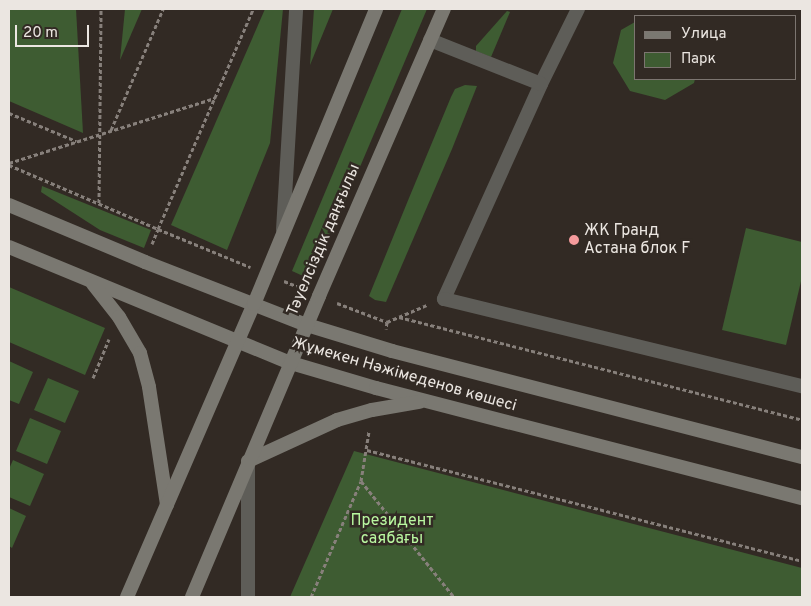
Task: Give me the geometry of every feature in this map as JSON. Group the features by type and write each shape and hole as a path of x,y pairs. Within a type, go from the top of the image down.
{"main road":[{"path":"127,597 236,341 254,304 376,9"},
{"name":"Тәуелсіздік даңғылы","path":"192,597 248,461 444,9"},
{"name":"Жұмекен Нәжімеденов көшесі","path":"9,205 144,262 307,325 402,354 802,457"},
{"name":"Жұмекен Нәжімеденов көшесі","path":"9,247 291,363 424,401 802,498"},
{"path":"91,282 119,317 140,353 149,387 167,505"},
{"path":"248,461 337,420 372,410 424,401"}],"lane":[{"path":"283,231 296,9"},
{"path":"578,9 541,84 444,299 802,386"},
{"path":"430,40 541,84"},
{"path":"248,461 248,597"}],"path":[{"path":"99,203 101,9"},
{"path":"111,130 163,9"},
{"path":"9,164 158,229 253,9"},
{"path":"9,164 215,98"},
{"path":"9,113 76,141"},
{"path":"387,322 444,299"},
{"path":"399,316 802,420"},
{"path":"367,450 802,561"},
{"path":"362,481 454,597"}],"green space":[{"path":"9,9 76,9 83,133 9,101"},
{"path":"125,9 142,9 120,60"},
{"path":"265,9 283,9 270,143 227,250 171,225"},
{"path":"314,9 333,9 310,65"},
{"path":"402,9 427,9 312,280 292,271"},
{"path":"507,11 510,12 491,57 476,51 476,46"},
{"path":"634,23 634,80 695,80 694,83 665,100 630,91 613,63 621,30"},
{"path":"465,85 477,86 452,149 386,302 375,300 369,296 451,97 455,89"},
{"path":"42,186 151,230 144,248 100,230 41,192"},
{"path":"746,228 802,242 802,277 786,345 722,330"},
{"path":"9,287 105,328 85,375 9,342"},
{"path":"9,361 33,372 19,404 9,400"},
{"path":"48,378 79,391 65,423 34,410"},
{"path":"30,418 61,431 47,464 16,451"},
{"name":"Президент саябағы","path":"354,451 802,568 802,597 290,597"},
{"path":"13,460 44,474 30,506 9,497 9,469"},
{"path":"9,508 26,516 12,548 9,546"}],"place":[{"name":"ЖК Гранд Астана блок F","path":"574,240"}]}
